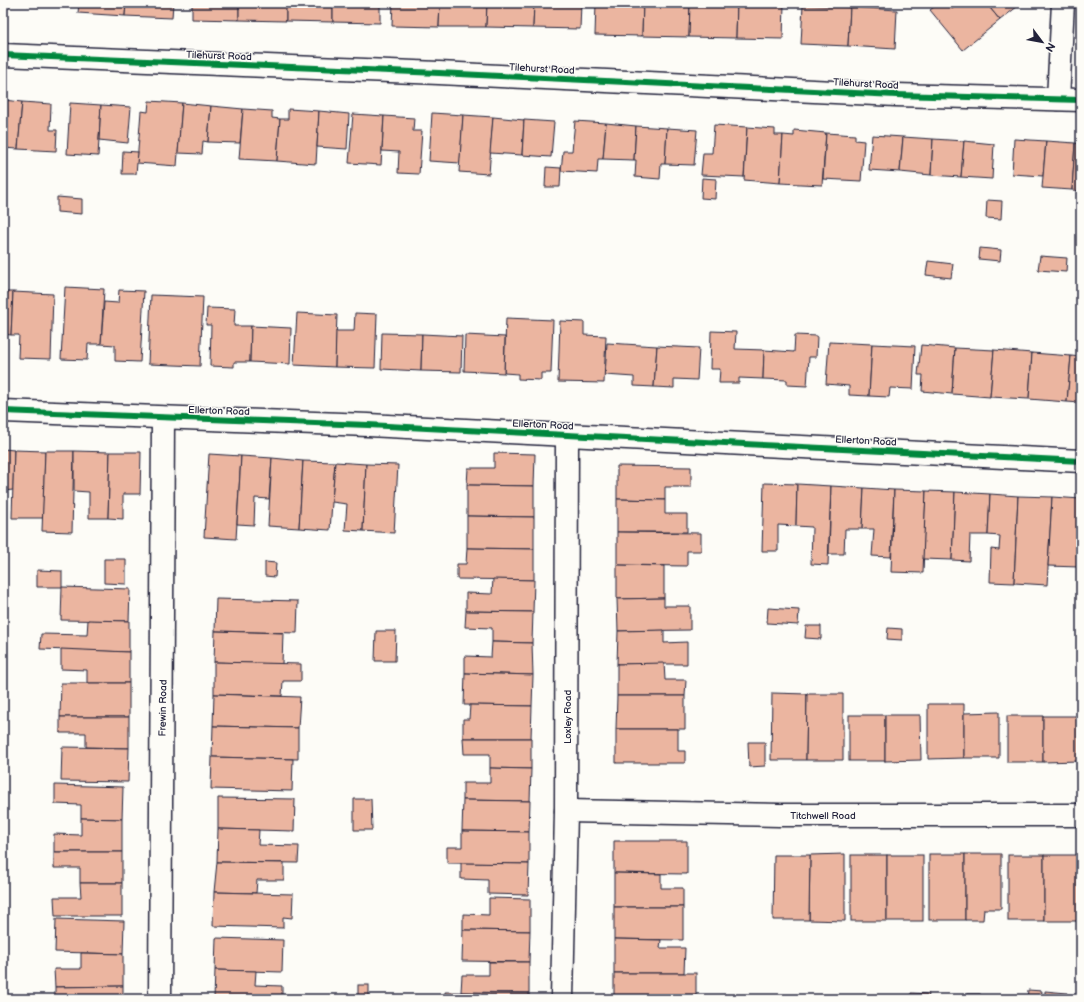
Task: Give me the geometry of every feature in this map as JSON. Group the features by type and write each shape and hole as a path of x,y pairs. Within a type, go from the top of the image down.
{"street":[{"path":"1058,99 1063,3"},
{"name":"Tilehurst Road","path":"3,56 439,73 896,95 1081,100"},
{"name":"Ellerton Road","path":"3,411 567,435 1081,461"},
{"name":"Frewin Road","path":"160,999 163,418"},
{"name":"Loxley Road","path":"562,999 566,811 567,435"},
{"name":"Titchwell Road","path":"566,811 779,815 1081,815"}],"building":[{"path":"3,3 13,3 6,10 3,7"},
{"path":"79,3 126,3 125,16 78,13"},
{"path":"126,3 173,3 172,18 125,16"},
{"path":"192,3 239,3 239,20 192,19"},
{"path":"239,3 286,3 286,21 239,20"},
{"path":"286,3 333,3 333,22 286,21"},
{"path":"333,3 380,3 380,23 333,22"},
{"path":"393,3 440,3 439,27 392,26"},
{"path":"440,3 487,3 486,27 439,27"},
{"path":"487,3 534,3 533,28 486,27"},
{"path":"534,3 581,3 580,29 533,28"},
{"path":"596,3 643,3 642,36 595,35"},
{"path":"643,3 690,3 689,37 642,36"},
{"path":"690,3 737,3 736,38 689,37"},
{"path":"737,3 784,3 783,39 736,38"},
{"path":"939,3 948,3 952,9 959,3 986,3 1000,20 963,50 930,10"},
{"path":"986,3 1022,3 1000,20"},
{"path":"803,5 850,7 848,46 801,44"},
{"path":"850,7 897,10 895,49 848,46"},
{"path":"3,100 22,102 18,149 3,148"},
{"path":"149,101 182,103 177,166 137,163 141,111 148,112"},
{"path":"22,102 51,104 50,130 57,130 56,151 18,149"},
{"path":"70,103 101,105 98,156 67,154"},
{"path":"182,103 211,106 208,142 203,141 202,154 178,153"},
{"path":"101,105 131,107 128,143 99,140"},
{"path":"211,106 243,109 240,143 208,142"},
{"path":"243,109 272,111 272,118 280,119 277,161 239,159"},
{"path":"288,109 319,111 316,164 277,161 280,119 288,119"},
{"path":"319,111 349,114 347,149 317,147"},
{"path":"432,113 463,115 460,163 429,161"},
{"path":"353,114 384,116 381,165 349,163"},
{"path":"463,115 493,117 489,174 459,172"},
{"path":"384,116 414,118 413,131 422,131 419,174 398,173 399,152 382,151"},
{"path":"493,117 524,120 522,155 490,153"},
{"path":"524,120 554,122 551,157 522,155"},
{"path":"575,121 606,123 603,159 598,159 597,173 561,171 563,151 572,151"},
{"path":"606,123 636,126 634,160 603,159"},
{"path":"714,125 747,127 744,177 701,175 703,153 712,153"},
{"path":"636,126 667,128 665,164 661,164 660,179 635,177 636,160 634,160"},
{"path":"747,127 775,129 775,135 783,135 780,183 744,180"},
{"path":"667,128 697,130 694,165 665,164"},
{"path":"794,130 826,133 822,185 780,183 783,135 794,136"},
{"path":"826,133 855,135 855,140 864,141 861,181 823,179"},
{"path":"872,135 903,137 900,172 869,170"},
{"path":"903,137 933,139 931,175 900,172"},
{"path":"933,139 964,141 961,177 931,175"},
{"path":"1014,139 1046,141 1043,176 1012,174"},
{"path":"964,141 994,144 992,179 961,177"},
{"path":"1046,141 1075,143 1072,190 1042,188"},
{"path":"1075,143 1081,144 1081,191 1072,190"},
{"path":"123,151 138,152 136,174 122,174"},
{"path":"546,167 561,168 560,187 545,187"},
{"path":"702,178 716,179 715,199 701,198"},
{"path":"57,197 82,199 82,214 57,212"},
{"path":"987,200 1002,201 1001,219 986,218"},
{"path":"980,248 1001,250 1000,261 979,259"},
{"path":"1040,256 1067,258 1066,272 1038,270"},
{"path":"928,261 953,264 951,278 926,275"},
{"path":"65,287 104,289 101,344 88,344 87,360 61,359"},
{"path":"119,290 144,291 140,362 115,361 115,345 101,344 104,302 118,303"},
{"path":"3,292 13,292 11,335 3,334"},
{"path":"13,292 53,294 51,359 18,358 19,335 11,335"},
{"path":"151,295 203,297 200,366 148,364"},
{"path":"207,308 235,309 234,326 251,326 250,362 234,362 234,367 210,366 211,325 206,325"},
{"path":"297,313 337,315 335,367 294,365"},
{"path":"355,313 377,314 375,368 335,367 336,331 354,331"},
{"path":"506,318 553,320 551,373 541,373 541,380 518,379 518,374 504,373"},
{"path":"560,321 584,322 584,335 606,336 604,383 558,382"},
{"path":"251,326 291,328 290,364 250,362"},
{"path":"711,331 736,332 735,349 764,350 763,379 739,378 739,383 719,383 720,369 710,369"},
{"path":"382,333 422,334 421,371 381,369"},
{"path":"422,334 462,336 461,372 421,371"},
{"path":"465,335 505,337 504,373 464,371"},
{"path":"795,335 817,336 816,357 809,357 807,386 787,385 787,380 763,379 764,350 794,352"},
{"path":"829,342 872,344 869,396 849,395 849,386 826,384"},
{"path":"607,343 657,346 654,387 634,386 634,377 605,375"},
{"path":"872,344 915,346 913,389 890,388 889,397 869,396"},
{"path":"921,345 955,348 952,394 922,391 923,375 918,375"},
{"path":"657,346 699,348 697,380 674,379 674,388 654,387"},
{"path":"955,348 994,350 990,397 952,394"},
{"path":"994,350 1032,353 1029,399 990,397"},
{"path":"1032,353 1071,356 1067,402 1029,399"},
{"path":"1071,356 1081,357 1081,403 1067,402"},
{"path":"3,449 14,450 13,490 3,491"},
{"path":"14,450 45,451 43,518 12,518"},
{"path":"45,451 74,451 72,532 42,531"},
{"path":"74,451 110,452 108,518 89,518 89,492 74,491"},
{"path":"110,452 141,452 140,494 123,494 123,519 108,518"},
{"path":"494,453 535,454 534,486 467,485 468,468 494,468"},
{"path":"209,454 241,456 236,539 204,537"},
{"path":"241,456 272,458 269,499 255,498 254,525 237,524"},
{"path":"272,458 303,461 299,528 268,526"},
{"path":"303,461 335,462 330,530 299,528"},
{"path":"335,462 366,464 363,531 345,530 347,504 332,502"},
{"path":"366,464 398,465 394,533 363,531"},
{"path":"617,466 691,467 691,487 665,487 665,500 617,499"},
{"path":"764,483 797,484 796,526 778,525 778,551 762,551"},
{"path":"797,484 831,486 828,565 811,564 812,527 796,526"},
{"path":"467,485 534,486 534,517 467,516"},
{"path":"831,486 864,488 862,529 845,529 844,554 829,554"},
{"path":"864,488 894,490 891,557 872,556 874,529 862,529"},
{"path":"894,490 926,491 923,573 891,572"},
{"path":"926,491 955,492 952,560 923,559"},
{"path":"955,492 990,494 988,535 970,535 969,561 952,560"},
{"path":"990,494 1018,496 1014,583 990,582 991,549 999,550 1000,536 988,535"},
{"path":"1018,496 1052,497 1047,585 1014,583"},
{"path":"1052,497 1081,499 1079,567 1048,566"},
{"path":"617,499 665,500 665,514 687,514 687,532 617,532"},
{"path":"467,516 534,517 534,549 467,548"},
{"path":"617,532 701,533 701,551 687,551 687,566 617,565"},
{"path":"467,548 534,549 534,580 457,579 457,564 466,564"},
{"path":"104,559 126,559 126,584 104,583"},
{"path":"265,562 276,563 275,577 265,576"},
{"path":"617,565 664,566 664,598 617,599"},
{"path":"37,570 62,571 62,587 37,587"},
{"path":"493,579 534,580 533,612 466,611 466,593 492,594"},
{"path":"62,587 130,589 129,621 61,620"},
{"path":"664,598 664,606 690,606 690,630 618,631 617,599"},
{"path":"216,599 298,601 297,633 215,631"},
{"path":"768,608 799,610 798,625 767,623"},
{"path":"466,611 533,612 532,643 492,642 492,628 465,627"},
{"path":"88,620 129,621 129,652 40,649 41,634 87,635"},
{"path":"806,626 821,626 821,639 805,638"},
{"path":"888,628 902,629 902,640 887,639"},
{"path":"664,630 664,643 687,642 687,664 617,664 618,631"},
{"path":"215,631 283,633 282,664 214,662"},
{"path":"376,631 396,631 395,661 375,661"},
{"path":"492,642 532,643 533,675 465,673 465,656 491,657"},
{"path":"61,649 129,652 129,683 87,683 87,670 61,669"},
{"path":"214,662 301,664 301,681 283,681 282,696 214,694"},
{"path":"664,663 665,680 686,680 685,696 617,696 617,664"},
{"path":"465,673 533,675 532,706 464,705"},
{"path":"61,683 129,683 129,717 60,717"},
{"path":"772,693 807,694 806,760 771,760"},
{"path":"214,694 300,697 298,728 213,726"},
{"path":"807,694 843,694 843,760 806,760"},
{"path":"617,696 685,696 685,729 616,729"},
{"path":"928,704 964,704 964,758 928,759"},
{"path":"470,705 532,706 531,738 463,738 463,719 469,719"},
{"path":"999,712 999,758 964,758 964,713"},
{"path":"849,715 885,715 885,761 849,761"},
{"path":"885,715 920,715 921,760 885,761"},
{"path":"1007,716 1043,716 1043,762 1007,762"},
{"path":"1043,716 1079,716 1079,761 1043,762"},
{"path":"60,717 129,717 129,748 86,747 86,733 60,733"},
{"path":"213,726 298,728 298,759 212,757"},
{"path":"616,729 678,729 678,751 685,751 685,763 616,763"},
{"path":"463,738 531,738 531,769 490,768 490,754 464,754"},
{"path":"748,742 765,742 765,766 749,767"},
{"path":"62,747 129,748 128,782 61,781"},
{"path":"212,757 293,759 292,791 211,789"},
{"path":"490,768 531,769 530,801 463,800 463,783 490,783"},
{"path":"55,785 123,787 122,819 81,818 81,805 55,804"},
{"path":"218,798 295,799 294,831 218,829"},
{"path":"354,799 371,799 372,830 354,830"},
{"path":"463,800 530,801 529,832 462,831"},
{"path":"81,818 122,819 122,852 54,852 54,834 81,835"},
{"path":"218,829 259,830 258,845 299,846 298,863 217,862"},
{"path":"462,831 529,832 529,864 447,863 447,847 462,847"},
{"path":"614,841 687,841 687,874 614,873"},
{"path":"54,852 122,852 122,883 80,883 80,868 54,868"},
{"path":"845,854 845,921 809,920 810,855"},
{"path":"929,854 965,854 965,920 929,920"},
{"path":"965,854 1001,854 1001,909 984,909 983,920 965,920"},
{"path":"774,855 810,855 809,920 773,920"},
{"path":"851,855 887,855 887,921 851,921"},
{"path":"887,855 923,855 923,921 887,921"},
{"path":"1008,855 1044,855 1044,921 1008,921"},
{"path":"1044,855 1079,855 1080,921 1044,921"},
{"path":"217,862 284,863 284,880 257,880 256,893 214,892"},
{"path":"461,863 529,864 528,895 488,894 488,880 461,879"},
{"path":"614,873 661,874 661,888 683,888 683,907 614,907"},
{"path":"80,883 122,883 122,916 55,916 54,897 81,897"},
{"path":"214,892 293,894 292,918 283,917 283,928 213,926"},
{"path":"489,898 530,899 530,931 463,930 463,914 489,915"},
{"path":"614,907 683,907 683,940 614,939"},
{"path":"56,919 124,921 123,954 55,952"},
{"path":"463,930 530,931 529,962 462,961"},
{"path":"216,938 283,940 282,972 215,970"},
{"path":"614,939 661,940 660,948 685,948 684,973 614,973"},
{"path":"81,953 123,954 123,986 55,987 54,969 81,969"},
{"path":"489,962 529,962 529,993 461,992 462,975 489,975"},
{"path":"215,970 256,971 255,985 282,986 282,999 214,999"},
{"path":"614,973 696,973 696,999 614,999"},
{"path":"358,985 369,985 369,999 358,999"},
{"path":"123,986 123,999 55,999 55,987"},
{"path":"1028,990 1042,991 1041,999 1027,999"},
{"path":"1045,991 1067,993 1066,999 1045,999"},
{"path":"445,992 529,993 529,999 445,999"},
{"path":"911,993 929,994 928,999 911,999"},
{"path":"967,994 980,994 980,999 967,999"},
{"path":"1070,997 1081,997 1081,999 1069,999"}],"cycle path":[{"path":"3,55 439,73 896,95 1081,100"},
{"path":"3,411 368,425 1081,461"}]}
